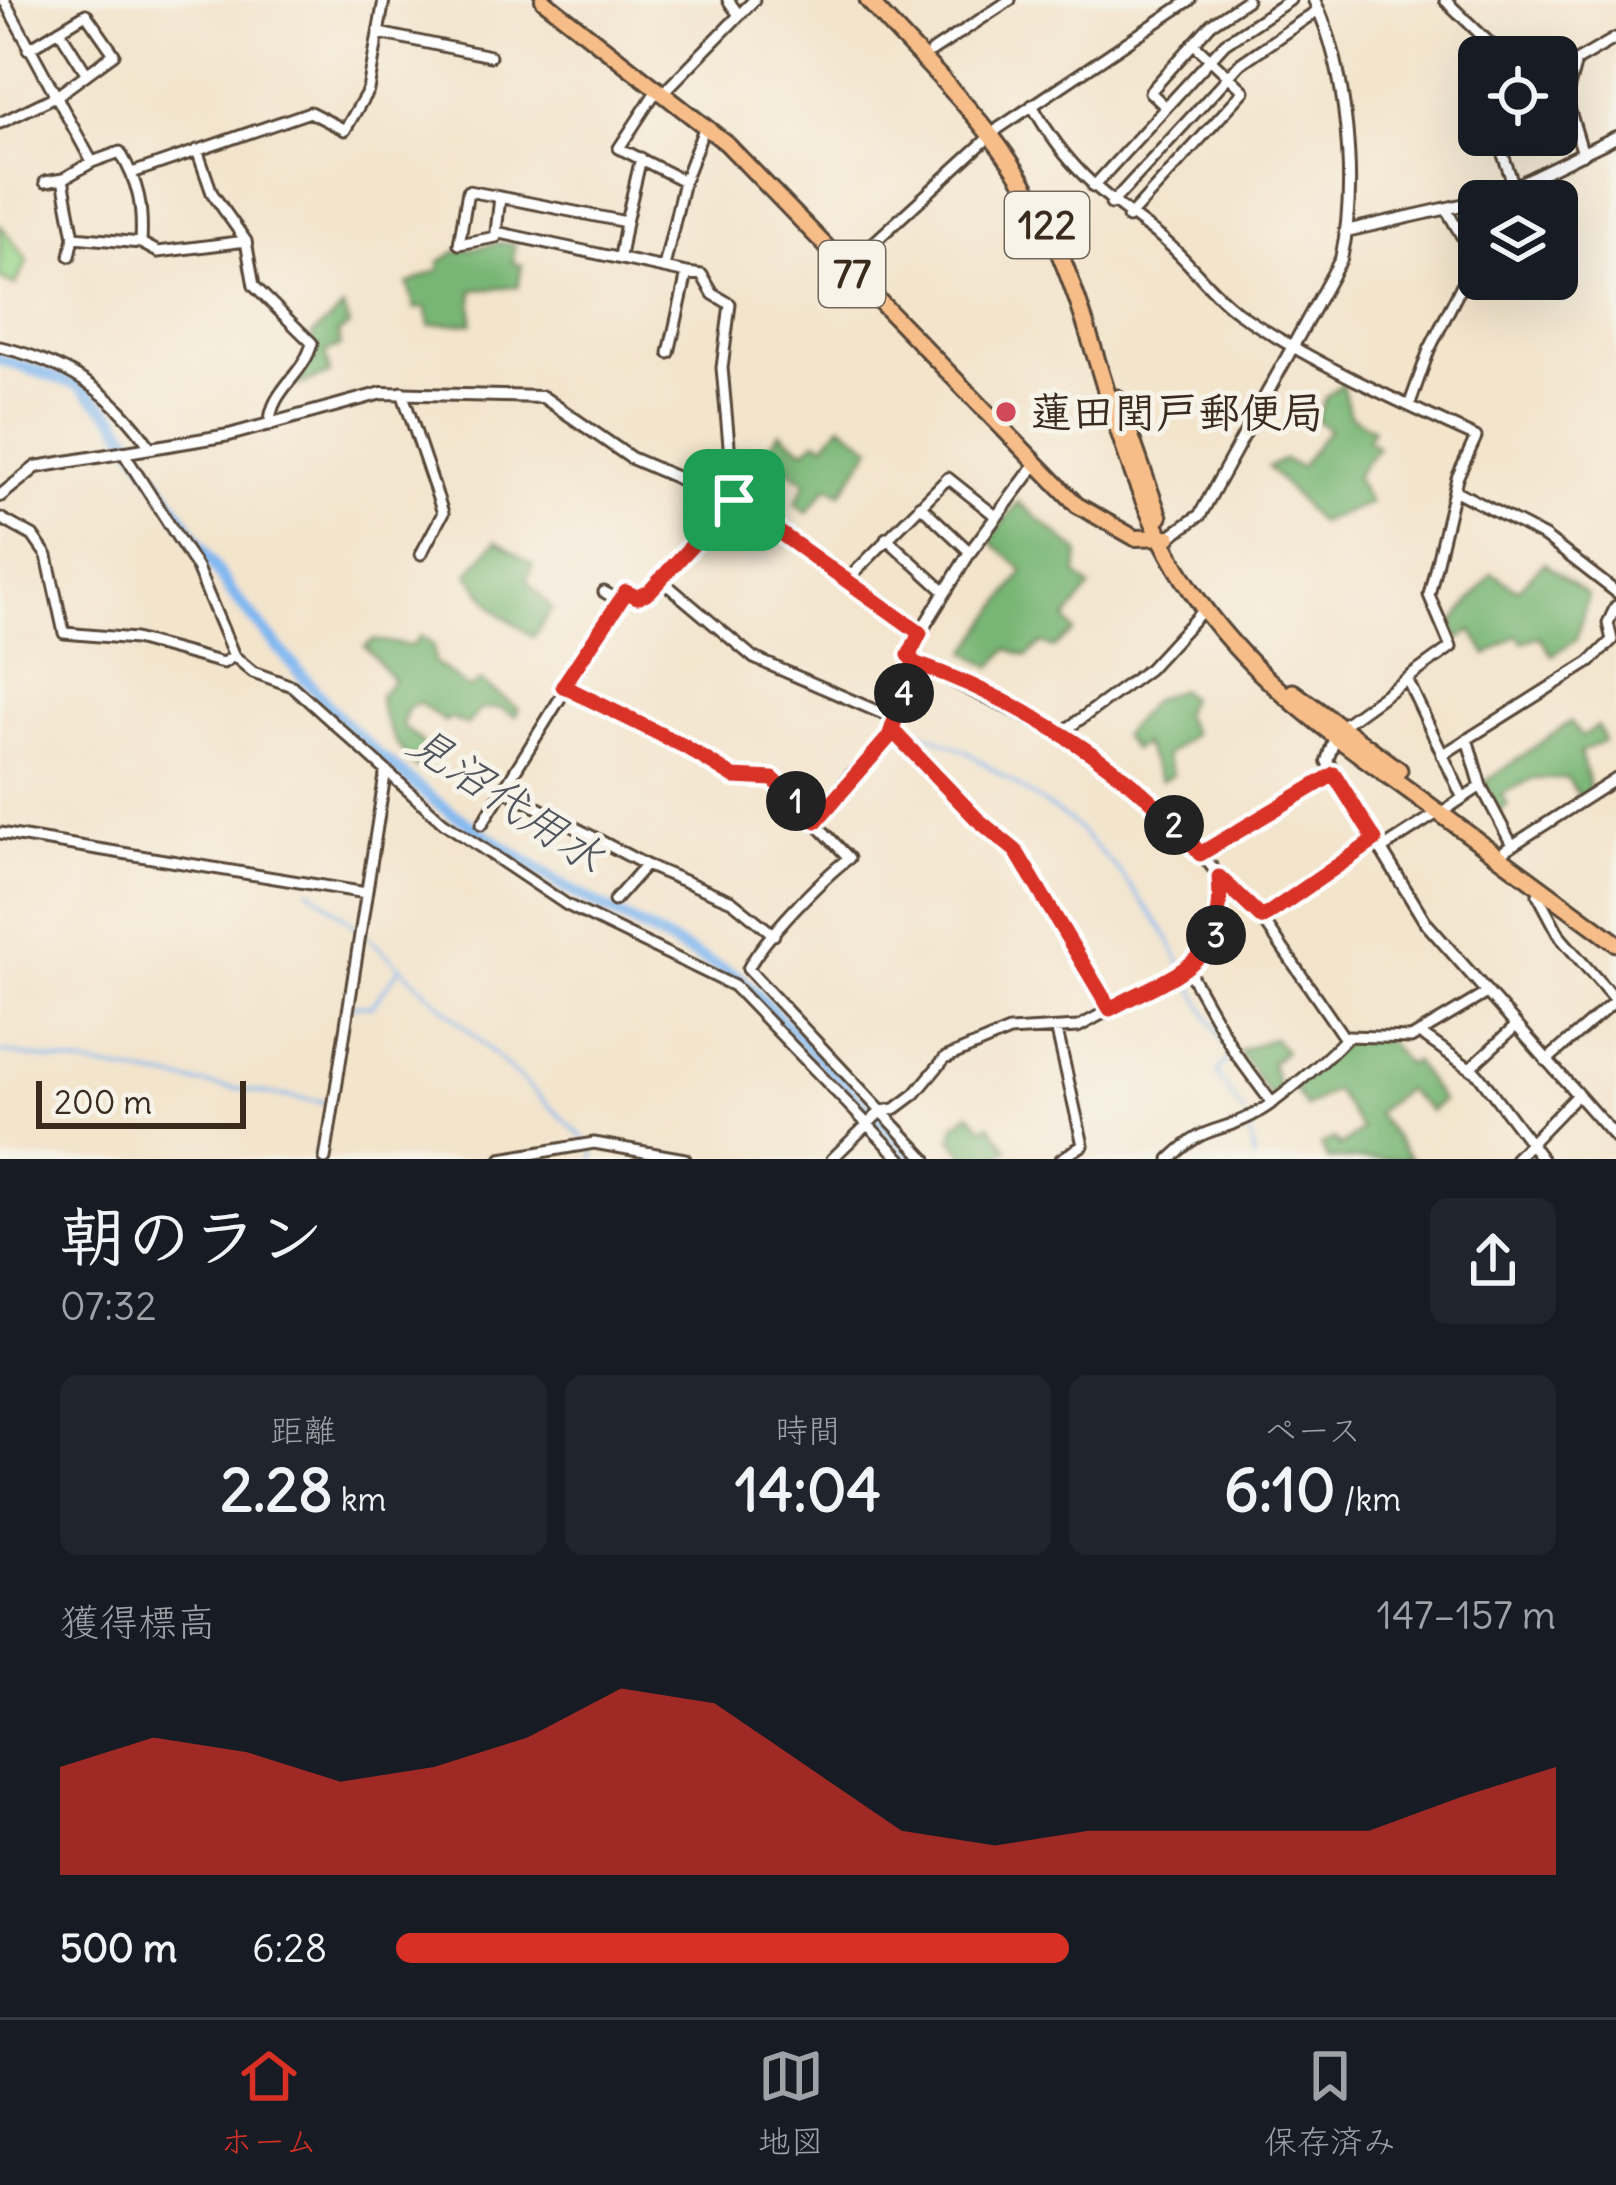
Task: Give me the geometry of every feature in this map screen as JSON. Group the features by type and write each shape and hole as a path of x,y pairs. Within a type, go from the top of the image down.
{"highway":[{"name":"122","path":"868,0 996,130"},
{"name":"122","path":"881,0 996,130 1064,240 1164,538 1204,609 1241,657 1616,943"},
{"name":"122","path":"1164,538 1232,630 1337,732"},
{"name":"122","path":"1443,810 1508,847 1616,932"}],"main road":[{"name":"77","path":"543,0 705,126 1077,505 1120,533 1164,538"}],"street":[{"path":"4,0 92,162"},
{"path":"132,173 310,112 345,130 368,90 385,0"},
{"path":"728,0 739,15"},
{"path":"684,181 620,148 661,91 754,0"},
{"path":"931,52 1010,0"},
{"path":"846,268 996,130 1190,0"},
{"path":"1166,107 1150,92 1193,43 1247,0"},
{"path":"1093,187 1210,59 1291,0"},
{"path":"1445,0 1482,36"},
{"path":"1111,204 1228,76 1316,5 1337,54 1343,94 1346,231 1341,259 1201,515 1164,538"},
{"path":"0,123 58,95 114,54 86,14 28,49"},
{"path":"59,30 87,74"},
{"path":"380,33 490,56"},
{"path":"1578,60 1616,38"},
{"path":"1128,218 1244,91 1193,43"},
{"path":"1032,105 1074,172 1128,218 1158,235 1225,303 1409,406 1476,437 1454,490 1429,595 1451,647 1337,732 1326,752 1334,774 1426,923 1616,1138"},
{"path":"664,267 684,181 705,126"},
{"path":"1532,180 1616,137"},
{"path":"1578,143 1582,154"},
{"path":"45,182 63,179 114,150 132,173 143,203 141,243"},
{"path":"197,150 212,193 246,241 254,286 312,343 296,376 271,406 270,425"},
{"path":"620,257 641,158"},
{"path":"63,179 74,237 70,256"},
{"path":"482,824 563,686 626,592 637,597 649,592 734,500 723,385 730,304 712,294 702,275 496,232 460,244 468,191 626,222"},
{"path":"496,232 500,197"},
{"path":"1346,231 1458,206"},
{"path":"1409,406 1438,329 1475,259 1446,209"},
{"path":"74,237 141,243 158,252 246,241"},
{"path":"669,352 687,273"},
{"path":"0,347 39,356 92,384 122,410 148,448"},
{"path":"402,392 443,513 421,554"},
{"path":"0,496 36,467 270,425 402,392 547,398 631,458 734,500 920,633"},
{"path":"125,452 197,568 234,656 254,672 292,686 443,822 567,904 734,986 926,1159"},
{"path":"1036,464 970,552 909,655 914,663 1060,734 1120,777 1262,918 1345,1039"},
{"path":"848,579 948,478 997,517"},
{"path":"1454,490 1545,537 1616,592"},
{"path":"920,505 970,552"},
{"path":"0,518 34,536 47,556 64,633 135,639 224,663 234,656"},
{"path":"886,538 946,592"},
{"path":"660,579 754,658 894,725 965,808 1016,851 1110,1009"},
{"path":"604,592 620,601"},
{"path":"1442,755 1590,662 1612,640 1608,623 1616,606"},
{"path":"1060,734 1149,669 1204,609"},
{"path":"816,821 851,775 873,760 894,725 914,663"},
{"path":"1406,679 1462,796"},
{"path":"563,686 684,746 734,777 773,779 849,858 819,879 813,895 748,965 876,1116 901,1159"},
{"path":"1468,742 1508,847 1616,779"},
{"path":"1200,854 1334,774"},
{"path":"325,1159 386,775"},
{"path":"1262,918 1481,786"},
{"path":"502,789 646,865 732,901 774,934"},
{"path":"0,833 366,893"},
{"path":"614,901 646,865"},
{"path":"832,1159 876,1116 915,1094 945,1058 1009,1031 1058,1031 1097,1020 1187,968 1216,934 1219,877"},
{"path":"1543,888 1538,895 1561,938 1616,1001 1546,1061"},
{"path":"1187,968 1235,1053 1272,1103"},
{"path":"1170,1159 1207,1129 1242,1120 1272,1103 1354,1034 1401,1041 1421,1034 1485,994"},
{"path":"1471,1067 1515,1027"},
{"path":"1058,1031 1083,1144 1061,1159"},
{"path":"1421,1034 1471,1067 1542,1159"},
{"path":"1515,1159 1577,1095"},
{"path":"501,1159 594,1143 686,1159"}],"green space":[{"path":"0,225 28,261 15,285 0,279"},
{"path":"515,244 513,263 522,265 518,287 473,290 472,323 430,325 426,307 415,309 408,284 440,269 439,262 456,252"},
{"path":"343,308 349,326 338,333 341,346 325,352 330,374 295,386 314,356 312,335"},
{"path":"1342,384 1350,415 1373,429 1367,440 1378,447 1355,477 1370,503 1319,523 1268,467 1283,460 1300,467 1329,429 1316,420 1327,396"},
{"path":"841,424 872,447 841,493 828,486 807,513 795,504 806,482 764,453 780,432 804,450 816,440 825,444"},
{"path":"1018,502 1079,552 1077,575 1090,587 1066,619 1074,632 1053,648 1042,643 1027,656 1008,649 992,667 967,652 1024,571 990,541"},
{"path":"496,541 533,565 527,580 552,609 533,637 498,612 468,574"},
{"path":"1544,563 1588,596 1576,640 1552,655 1539,636 1523,642 1517,635 1487,655 1472,631 1459,639 1452,625 1492,573 1517,589"},
{"path":"420,636 433,645 435,663 469,689 480,681 519,709 515,716 500,708 481,709 467,725 449,718 445,722 419,703 407,709 402,726 422,742 425,761 417,768 398,745 381,706 379,696 393,680 365,646 374,640 412,646"},
{"path":"1179,689 1189,698 1182,714 1193,734 1165,756 1173,775 1161,781 1143,744 1133,750 1122,735 1152,700"},
{"path":"1570,722 1582,737 1598,726 1604,741 1580,752 1590,789 1579,797 1567,778 1533,779 1501,794 1508,805 1499,813 1485,782"},
{"path":"1354,1035 1388,1041 1407,1065 1414,1061 1442,1101 1430,1111 1405,1089 1376,1113 1411,1159 1327,1159 1321,1145 1334,1139 1340,1147 1361,1130 1335,1090 1306,1107 1293,1087"},
{"path":"1273,1038 1285,1051 1271,1063 1280,1091 1271,1097 1239,1051"},
{"path":"970,1113 984,1128 990,1124 1008,1149 996,1159 969,1159 952,1139 955,1125"}],"waterway":[{"name":"見沼代用水","path":"0,359 79,385 115,417 232,593 334,713 376,753 440,805 568,889 740,978 917,1159"},
{"path":"902,722 967,752 1070,821 1119,871 1165,932 1183,968"},
{"path":"309,889 358,928"},
{"path":"365,934 585,1139"},
{"path":"350,1005 372,1006 399,969"},
{"path":"1190,982 1230,1056 1216,1073 1244,1114"},
{"path":"0,1052 328,1103"},
{"path":"1248,1122 1255,1159"},
{"path":"593,1149 594,1159"}],"place":[{"name":"蓮田閏戸郵便局","path":"1006,412"}],"route":[{"path":"734,500 649,592 637,597 626,592 563,686 684,746 734,777 773,779 816,821 851,775 873,760 889,737 892,730 914,663 1004,704 1100,760 1187,836 1200,854 1334,774 1375,840 1262,918 1219,877 1220,922 1209,945 1174,977 1110,1009 1016,851 953,796 925,759 892,730 895,719 914,663 909,655 920,633 734,500"}]}
